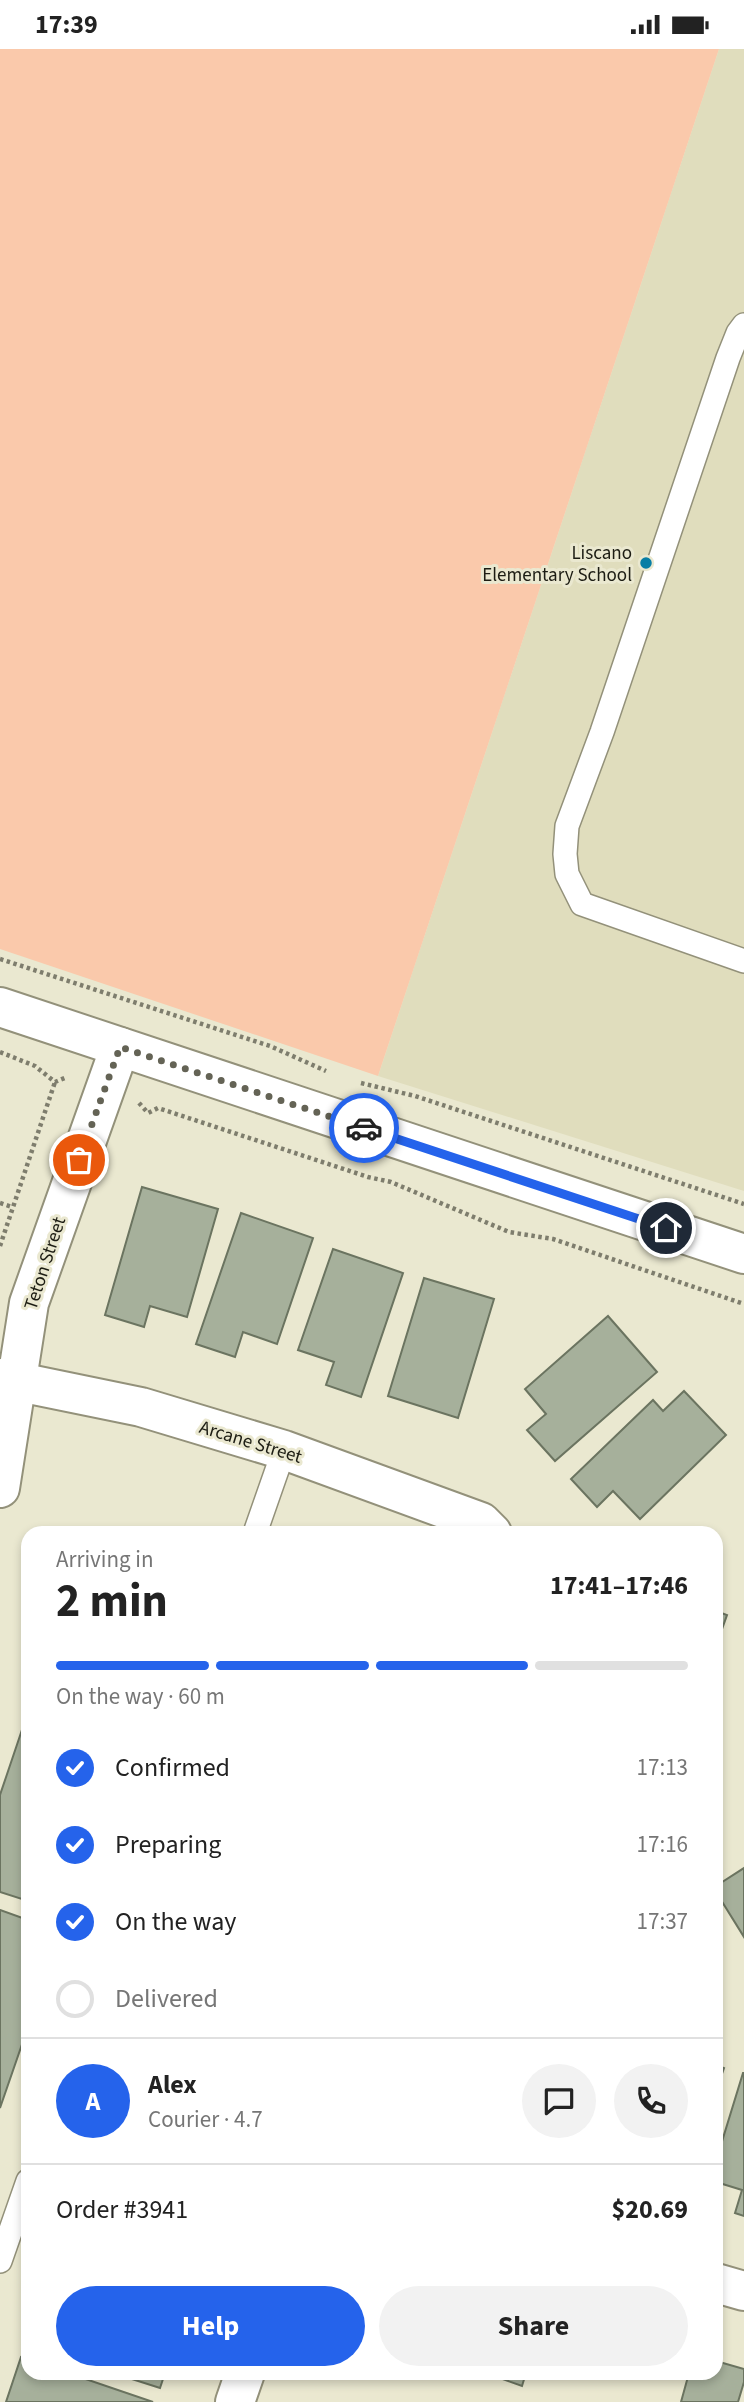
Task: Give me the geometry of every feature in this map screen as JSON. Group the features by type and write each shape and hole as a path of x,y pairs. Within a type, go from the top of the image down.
{"street":[{"path":"0,1007 744,1254"},
{"name":"Teton Street","path":"0,1488 8,1379 29,1303 120,1047"},
{"name":"Arcane Street","path":"8,1379 141,1408 284,1450 481,1522 485,1526"},
{"path":"723,2285 744,2291"}],"lane":[{"path":"744,325 728,358 568,826 565,854 566,874 582,904 744,961"},
{"path":"257,1526 284,1450"},
{"path":"0,2261 21,2201"}],"path":[{"path":"0,959 270,1046 329,1073"},
{"path":"0,1052 35,1066 55,1082"},
{"path":"55,1082 71,1076 138,1102 148,1113 159,1108 368,1177 391,1182 509,1232 553,1239 744,1304"},
{"path":"354,1081 415,1096 744,1204"},
{"path":"0,1246 55,1082"},
{"path":"0,1203 12,1207"}],"shaded area":[{"path":"0,49 719,49 378,1076 0,949"},
{"name":"Liscano Elementary School","path":"719,49 744,49 744,1191 378,1076"}],"building":[{"path":"142,1187 218,1209 187,1317 150,1306 144,1327 105,1315"},
{"path":"241,1213 313,1238 277,1344 243,1332 235,1357 196,1344"},
{"path":"333,1249 403,1273 361,1397 326,1385 334,1362 298,1350"},
{"path":"424,1278 494,1299 458,1418 388,1396"},
{"path":"608,1316 657,1372 555,1461 527,1430 546,1414 525,1389"},
{"path":"684,1391 726,1435 640,1519 613,1491 597,1507 571,1479 653,1400 663,1411"},
{"path":"21,1733 21,1899 0,1892 0,1795"},
{"path":"744,1868 744,1937 723,1903 723,1882"},
{"path":"0,1910 21,1918 21,2047 0,2108"},
{"path":"744,2073 744,2216 735,2213 742,2190 723,2184 723,2138"},
{"path":"21,2357 21,2380 89,2380 153,2402 6,2402"},
{"path":"723,2363 744,2369 744,2382 738,2402 681,2402 687,2380 723,2380"},
{"path":"135,2380 163,2380 160,2388"},
{"path":"505,2380 524,2380 522,2386"}],"way so far":[{"path":"79,1160 120,1047 364,1128"}],"place":[{"name":"Liscano Elementary School","path":"646,563"}],"route":[{"path":"364,1128 666,1228"}]}
